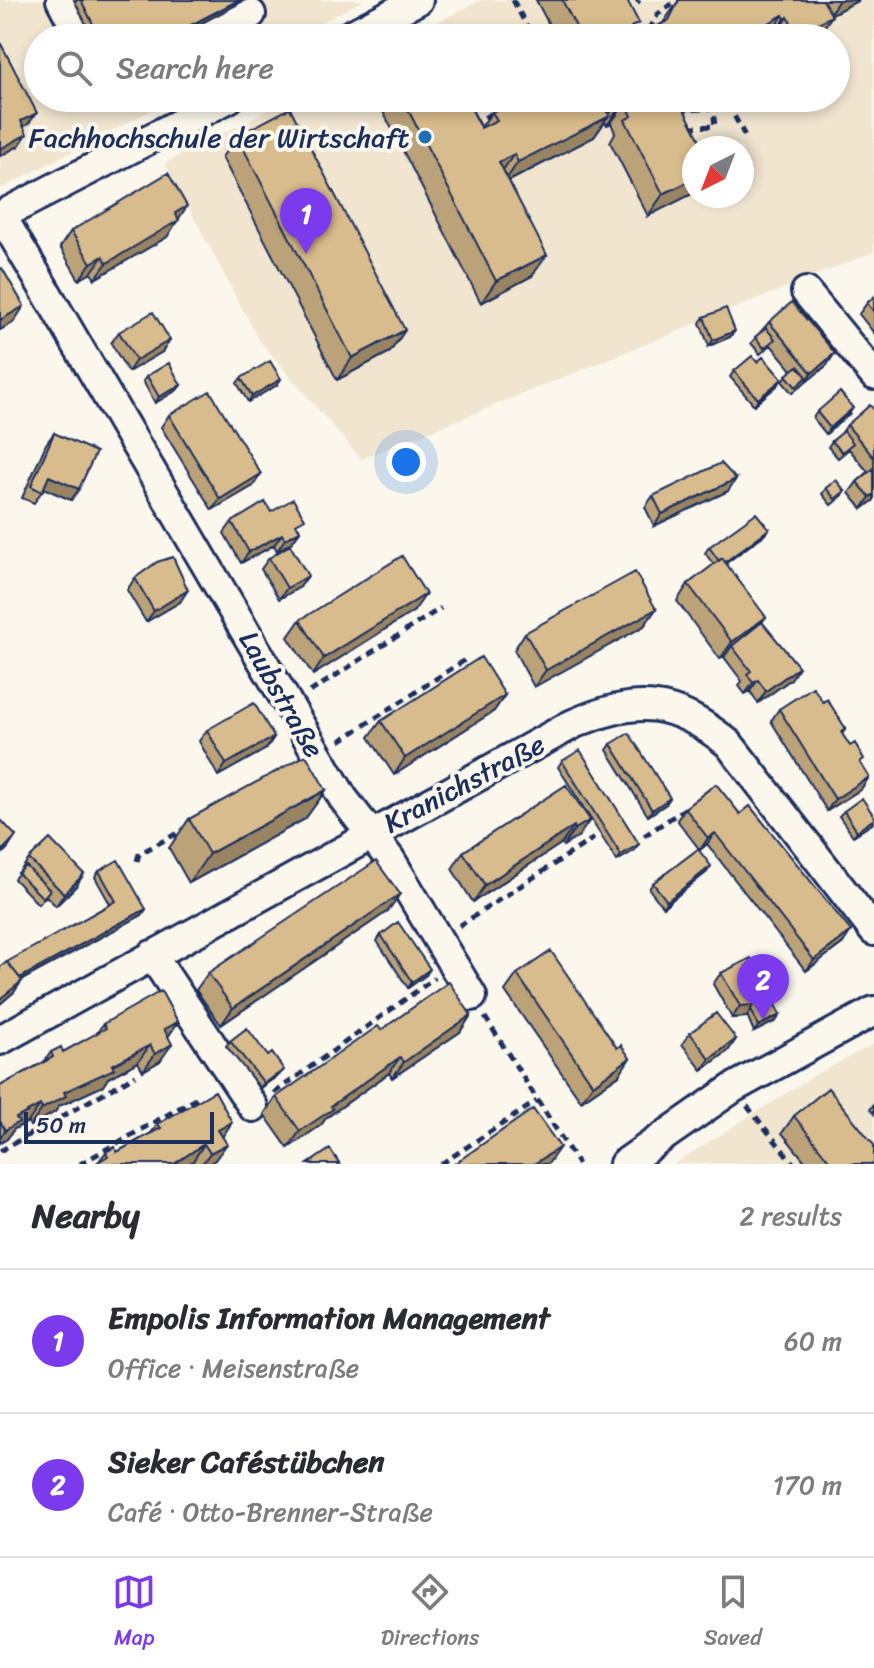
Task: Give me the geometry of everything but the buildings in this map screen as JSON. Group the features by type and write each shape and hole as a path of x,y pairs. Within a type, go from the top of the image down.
{"street":[{"path":"61,0 74,24"},
{"path":"372,24 418,0"},
{"path":"0,215 202,112"},
{"name":"Laubstraße","path":"0,215 343,798 372,832 472,996"},
{"path":"806,292 874,375"},
{"name":"Kranichstraße","path":"0,1040 372,832 606,710 637,704 663,706 702,722 729,744 874,931"},
{"path":"152,955 253,1107"},
{"path":"624,1164 733,1088 874,1011"}],"path":[{"path":"513,0 526,24"},
{"path":"652,24 658,14 675,1 680,14"},
{"path":"464,130 496,112"},
{"path":"682,112 679,125 715,126 713,112"},
{"path":"731,112 745,136"},
{"path":"289,705 441,608"},
{"path":"318,755 468,658"},
{"path":"644,836 695,801"},
{"path":"137,861 139,854 194,823"},
{"path":"438,939 594,838"},
{"path":"253,1107 454,965"},
{"path":"472,996 578,1164"},
{"path":"0,1151 136,1075"},
{"path":"733,1088 794,1164"},
{"path":"80,1164 197,1098"},
{"path":"441,1164 537,1101"}],"shaded area":[{"path":"0,0 364,0 318,24 24,24 24,112 148,112 0,189"},
{"path":"481,0 874,0 874,252 361,459 259,340 165,163 264,112 850,112 850,24 434,24"},
{"path":"874,1044 874,1164 674,1164 815,1075"}],"place":[{"name":"Fachhochschule der Wirtschaft","path":"425,137"},
{"name":"Empolis Information Management","path":"306,254"},
{"name":"Sieker Caféstübchen","path":"763,1020"}]}
